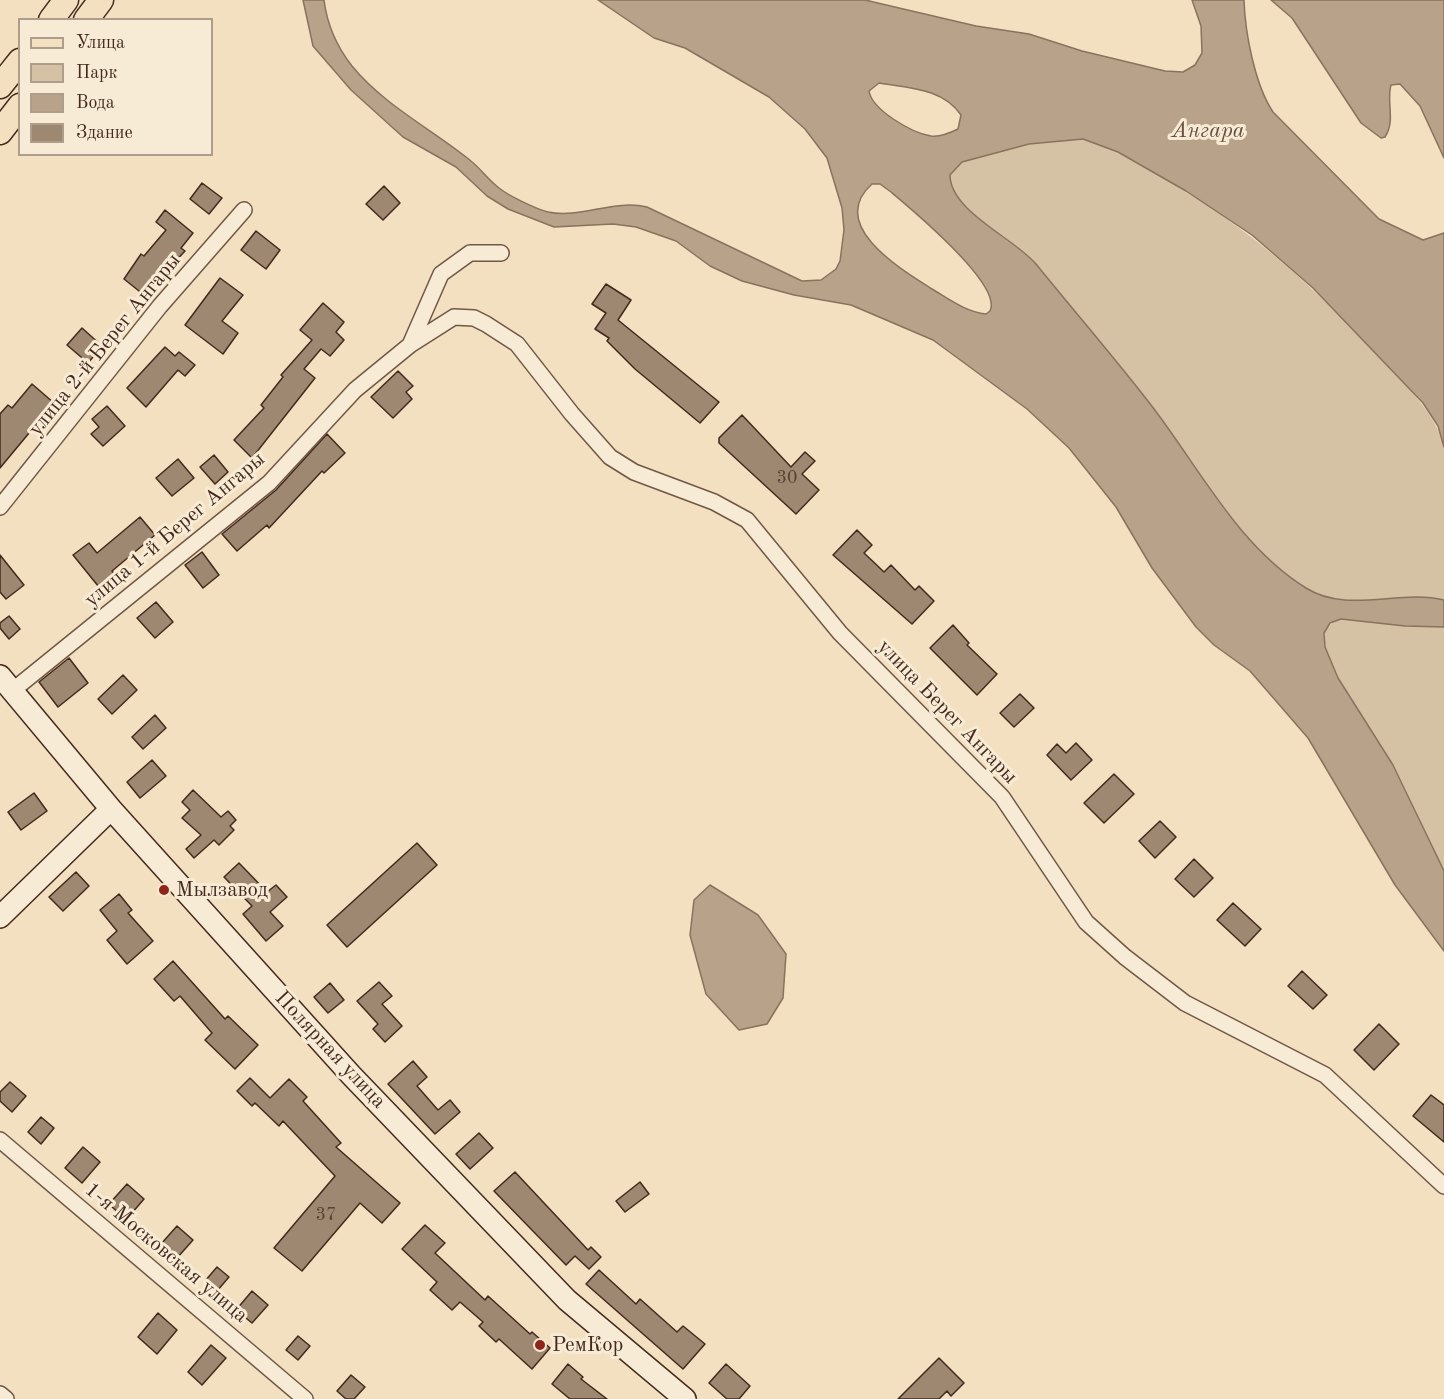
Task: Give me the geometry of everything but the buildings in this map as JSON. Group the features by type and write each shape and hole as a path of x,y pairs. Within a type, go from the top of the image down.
{"main road":[{"path":"52,18 66,0"},
{"path":"88,18 101,0"},
{"path":"0,86 18,64"},
{"path":"0,132 18,109"},
{"name":"Полярная улица","path":"6,684 111,809 351,1075 567,1300 685,1399"},
{"path":"0,917 111,809"}],"street":[{"name":"улица 2-й Берег Ангары","path":"0,507 160,306 244,210"},
{"name":"улица 1-й Берег Ангары","path":"6,684 269,483 355,390 410,345 441,274 470,253 501,254"},
{"name":"улица Берег Ангары","path":"410,345 454,317 474,318 486,324 518,344 572,414 610,457 634,472 714,502 747,520 840,633 1002,797 1086,922 1125,957 1185,1003 1324,1075 1444,1186"},
{"name":"1-я Московская улица","path":"0,1140 305,1399"},
{"path":"0,1394 6,1399"}],"green space":[{"path":"1083,139 1114,151 1142,166 1192,196 1251,237 1305,282 1356,332 1426,410 1444,447 1444,600 1427,597 1339,599 1322,596 1283,572 1241,529 1152,406 1054,287 1017,248 972,212 951,185 950,177 955,168 987,153 1031,144"},
{"path":"1341,619 1405,626 1444,627 1444,871 1394,766 1346,693 1330,662 1324,641 1325,632 1332,623"}],"water":[{"name":"Ангара","path":"303,0 324,0 337,43 364,80 392,104 471,161 499,188 523,202 548,212 560,213 622,205 647,207 802,281 821,280 836,269 840,261 844,230 842,208 827,158 805,129 769,97 685,48 654,38 598,0 865,0 976,26 1029,34 1082,51 1165,71 1183,72 1195,65 1202,53 1201,26 1192,0 1244,0 1246,28 1252,58 1261,88 1273,112 1379,219 1423,240 1444,233 1444,447 1438,426 1423,403 1313,288 1252,235 1186,191 1118,152 1083,139 1029,144 962,162 950,175 953,188 971,212 1036,264 1151,405 1239,528 1281,570 1306,588 1322,596 1356,600 1427,597 1444,600 1444,627 1405,626 1341,619 1330,623 1324,633 1325,647 1338,678 1393,765 1444,871 1444,951 1395,885 1308,738 1250,671 1214,645 1196,627 1152,568 1116,507 1069,448 1027,409 933,340 851,305 794,295 742,281 710,266 676,241 636,227 613,224 554,227 508,209 487,196 456,167 403,137 351,90 313,46","holes":["879,83 913,88 945,99 961,115 958,129 931,136 894,120 877,106 869,91","872,184 880,184 891,192 969,266 983,284 990,299 990,311 986,314 979,313 951,301 919,281 874,245 863,230 858,215 860,200"]},
{"path":"1271,0 1444,0 1444,158 1420,106 1400,84 1391,85 1390,124 1385,137 1381,138 1361,123 1292,18"},
{"path":"710,885 758,915 786,954 783,998 767,1024 739,1030 706,994 690,935 694,900"}],"place":[{"name":"Мылзавод","path":"164,890"},
{"name":"РемКор","path":"540,1345"}]}
